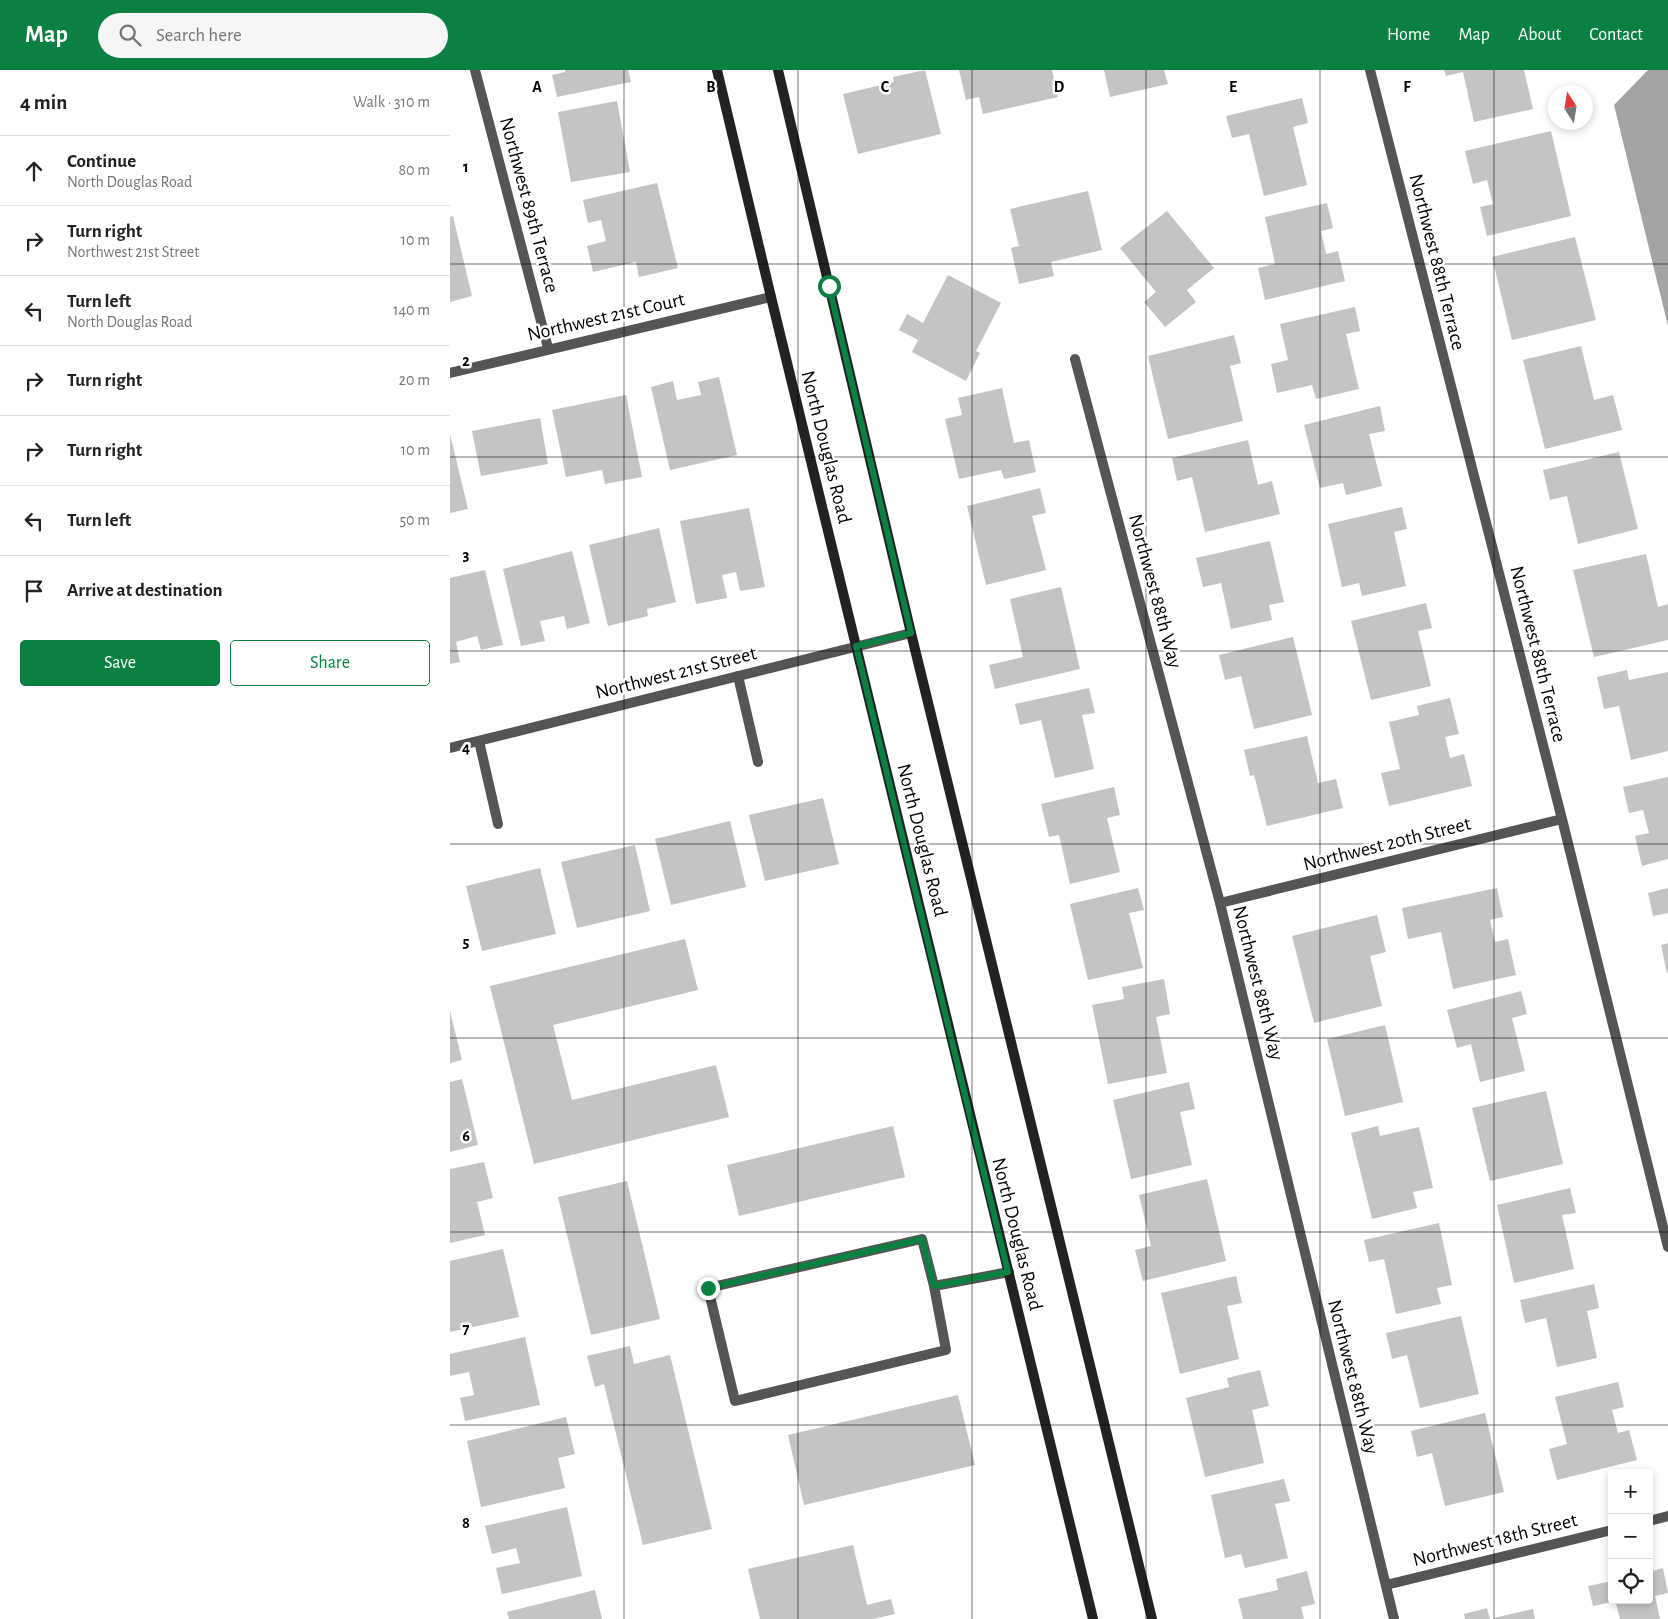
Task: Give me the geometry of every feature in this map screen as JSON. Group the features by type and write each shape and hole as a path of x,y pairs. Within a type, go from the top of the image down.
{"main road":[{"name":"North Douglas Road","path":"717,70 1093,1619"},
{"name":"North Douglas Road","path":"778,70 911,633 1152,1619"}],"street":[{"name":"Northwest 89th Terrace","path":"475,70 548,348"},
{"name":"Northwest 88th Terrace","path":"1370,70 1562,819 1668,1248"},
{"name":"Northwest 21st Court","path":"450,373 548,348 771,297"},
{"name":"Northwest 88th Way","path":"1075,359 1220,903 1394,1619"},
{"name":"Northwest 21st Street","path":"450,748 911,633"},
{"path":"738,676 758,762"},
{"path":"479,741 498,824"},
{"name":"Northwest 20th Street","path":"1220,903 1562,819"},
{"path":"922,1239 934,1286 946,1350 735,1401 708,1288 922,1239"},
{"path":"934,1286 1008,1272"},
{"path":"1653,1520 1668,1516"},
{"name":"Northwest 18th Street","path":"1386,1585 1608,1531"}],"shaded area":[{"path":"1648,70 1668,70 1668,326 1614,105"}],"building":[{"path":"565,70 628,70 631,82 557,97 552,75 565,72"},
{"path":"925,70 941,134 858,154 843,94 894,82 893,77"},
{"path":"959,70 1052,70 1058,97 983,114 979,97 966,100"},
{"path":"1104,70 1164,70 1168,84 1110,97"},
{"path":"1444,70 1524,70 1533,109 1474,122 1463,72 1446,76"},
{"path":"1302,98 1308,123 1293,127 1307,185 1264,196 1249,134 1232,138 1226,116"},
{"path":"617,101 630,172 571,182 558,112"},
{"path":"1551,131 1571,216 1487,236 1480,207 1493,204 1487,180 1473,184 1465,151"},
{"path":"657,183 678,268 639,277 636,262 593,272 587,246 606,241 601,220 588,223 583,200"},
{"path":"1088,191 1102,250 1051,262 1054,276 1019,284 1011,248 1019,246 1010,209"},
{"path":"1327,203 1333,228 1321,231 1326,254 1338,251 1345,281 1265,300 1258,268 1275,264 1265,217"},
{"path":"1167,211 1214,268 1187,290 1196,302 1165,327 1144,302 1156,292 1120,248"},
{"path":"453,216 472,296 450,302 450,217"},
{"path":"1575,237 1596,320 1512,340 1492,257"},
{"path":"948,275 1001,303 976,351 980,353 966,381 912,352 918,340 899,330 907,314 923,323"},
{"path":"1355,307 1360,331 1346,334 1359,389 1316,399 1312,385 1277,393 1271,364 1288,360 1280,324"},
{"path":"1234,335 1241,363 1230,366 1243,421 1168,439 1148,356"},
{"path":"1581,346 1594,400 1613,395 1622,430 1545,449 1523,360"},
{"path":"719,377 737,455 670,470 651,387 673,381 677,400 701,395 698,382"},
{"path":"1002,388 1014,443 1029,440 1036,472 1004,479 1001,470 959,479 945,419 962,415 958,398"},
{"path":"626,395 642,477 605,484 602,470 566,477 552,410"},
{"path":"1380,406 1385,431 1369,434 1382,486 1346,495 1343,483 1320,488 1304,425"},
{"path":"540,418 548,464 481,476 472,431"},
{"path":"450,434 468,509 450,513"},
{"path":"1248,440 1258,485 1272,481 1280,514 1205,532 1192,477 1177,481 1172,458"},
{"path":"1619,452 1638,529 1578,544 1567,496 1550,500 1543,470"},
{"path":"1040,488 1046,513 1032,516 1046,570 986,585 967,506"},
{"path":"1402,507 1407,529 1394,532 1406,586 1362,596 1359,583 1342,587 1328,524"},
{"path":"749,508 765,587 740,591 736,572 722,575 727,598 696,604 680,521"},
{"path":"659,528 676,602 647,609 648,616 608,626 589,545"},
{"path":"1270,541 1284,602 1269,605 1272,620 1231,629 1221,583 1203,587 1196,558"},
{"path":"572,551 590,623 567,629 564,616 540,621 545,641 521,646 503,569"},
{"path":"1646,554 1658,607 1668,604 1668,640 1594,657 1573,570"},
{"path":"485,570 503,645 481,650 477,636 456,642 460,662 450,664 450,578"},
{"path":"1061,587 1080,669 995,689 989,665 1023,657 1010,599"},
{"path":"1426,603 1432,628 1418,631 1431,686 1371,700 1351,621"},
{"path":"1293,637 1312,715 1254,729 1241,676 1225,680 1219,655"},
{"path":"1627,670 1629,680 1668,672 1668,751 1631,760 1619,706 1604,709 1597,677"},
{"path":"1089,688 1095,713 1082,715 1094,769 1055,778 1041,720 1020,725 1015,704"},
{"path":"1450,698 1459,734 1445,737 1450,758 1464,754 1472,786 1389,806 1381,773 1400,769 1389,722 1419,715 1417,706"},
{"path":"1307,736 1318,783 1336,779 1343,808 1267,826 1254,775 1250,776 1244,750"},
{"path":"1668,777 1668,859 1642,866 1635,836 1649,833 1643,810 1629,813 1623,787"},
{"path":"1114,787 1120,815 1107,818 1120,872 1070,884 1059,835 1049,837 1041,804"},
{"path":"823,798 839,864 765,881 749,815"},
{"path":"730,821 746,887 671,905 655,839"},
{"path":"635,845 650,911 577,928 561,862"},
{"path":"540,868 556,934 482,951 466,886"},
{"path":"1138,888 1144,910 1129,913 1143,968 1088,980 1070,904"},
{"path":"1497,888 1503,917 1490,920 1495,942 1508,939 1516,975 1453,989 1441,932 1408,939 1402,908"},
{"path":"1668,888 1668,913 1653,916 1648,893"},
{"path":"1377,915 1386,952 1370,956 1382,1006 1314,1023 1292,936"},
{"path":"685,939 698,990 553,1025 572,1100 716,1065 729,1117 534,1164 490,986"},
{"path":"1668,943 1668,973 1667,973 1661,945"},
{"path":"1164,979 1170,1014 1156,1017 1167,1073 1108,1084 1092,1005 1124,999 1122,987"},
{"path":"1521,991 1527,1014 1512,1018 1525,1071 1480,1082 1471,1044 1457,1048 1447,1010"},
{"path":"450,1011 462,1060 450,1063"},
{"path":"1385,1025 1403,1102 1345,1116 1327,1039"},
{"path":"462,1079 478,1145 450,1152 450,1082"},
{"path":"1189,1082 1195,1109 1180,1112 1192,1165 1131,1179 1113,1100"},
{"path":"1546,1091 1563,1164 1490,1181 1472,1108"},
{"path":"893,1126 905,1177 739,1216 727,1165"},
{"path":"1378,1126 1380,1136 1419,1127 1433,1188 1413,1192 1417,1208 1372,1219 1351,1133"},
{"path":"484,1162 493,1198 477,1202 485,1235 450,1243 450,1169"},
{"path":"1207,1179 1226,1261 1143,1281 1135,1250 1151,1246 1139,1195"},
{"path":"627,1181 660,1319 591,1335 558,1197"},
{"path":"1570,1188 1576,1213 1562,1215 1574,1269 1514,1283 1497,1205"},
{"path":"1439,1223 1452,1285 1437,1288 1441,1304 1396,1314 1384,1259 1369,1262 1364,1240"},
{"path":"503,1249 519,1317 450,1332 450,1261"},
{"path":"1236,1276 1242,1303 1227,1306 1239,1359 1180,1374 1161,1293"},
{"path":"1594,1284 1599,1308 1587,1311 1597,1358 1557,1367 1546,1318 1525,1323 1520,1300"},
{"path":"1461,1316 1479,1394 1420,1408 1407,1355 1392,1359 1386,1333"},
{"path":"525,1337 540,1405 465,1421 460,1398 474,1395 469,1372 450,1376 450,1354"},
{"path":"630,1346 634,1364 670,1355 712,1529 643,1545 604,1384 595,1387 587,1356"},
{"path":"1260,1370 1269,1406 1252,1410 1264,1463 1205,1477 1186,1398 1229,1387 1227,1378"},
{"path":"1618,1382 1624,1407 1612,1410 1618,1433 1629,1430 1637,1460 1557,1480 1549,1449 1567,1444 1555,1397"},
{"path":"958,1395 975,1465 804,1505 788,1435"},
{"path":"1485,1413 1504,1492 1445,1506 1432,1453 1417,1457 1411,1431"},
{"path":"566,1417 575,1454 558,1458 565,1488 481,1507 467,1441"},
{"path":"1284,1479 1290,1501 1275,1504 1288,1558 1245,1568 1241,1554 1225,1558 1211,1495"},
{"path":"567,1507 582,1576 502,1594 496,1568 520,1563 516,1548 492,1554 485,1526"},
{"path":"853,1545 867,1605 891,1599 895,1614 873,1619 760,1619 748,1569"},
{"path":"1663,1568 1668,1593 1655,1596 1660,1619 1620,1619 1616,1604 1653,1604 1653,1571"},
{"path":"1307,1571 1315,1604 1301,1607 1304,1619 1243,1619 1238,1599 1278,1590 1276,1579"},
{"path":"1608,1582 1608,1603 1593,1606 1588,1586"},
{"path":"595,1590 602,1619 509,1619 507,1612"},
{"path":"1487,1608 1490,1619 1465,1619 1464,1614"},
{"path":"1533,1609 1535,1619 1494,1619 1494,1618"}],"route":[{"path":"708,1288 922,1239 934,1286 1008,1272 856,646 911,633 829,286"}]}
